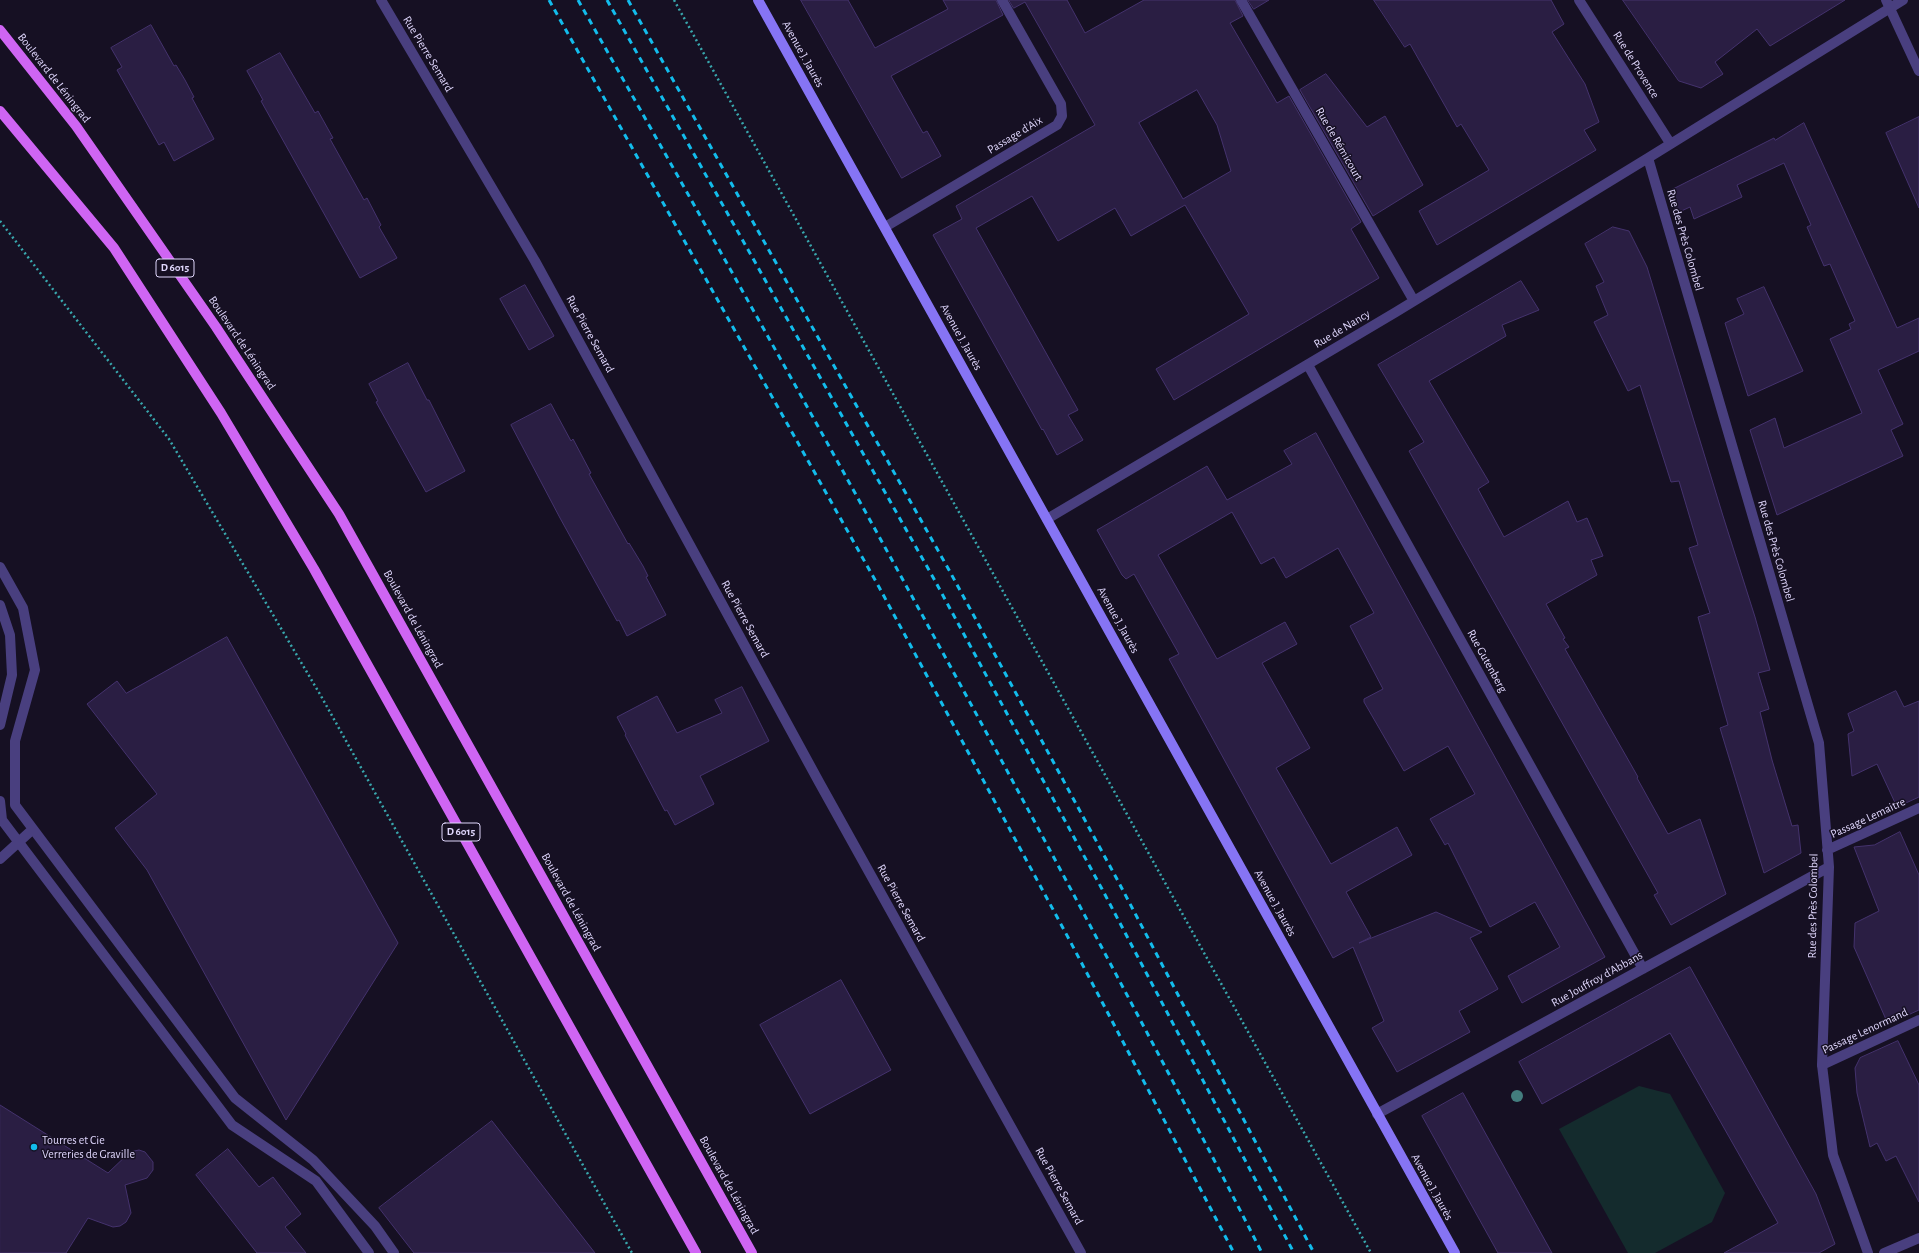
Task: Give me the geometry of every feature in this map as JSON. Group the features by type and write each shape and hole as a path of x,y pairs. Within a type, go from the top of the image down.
{"main road":[{"name":"Boulevard de Léningrad","path":"0,30 81,133 216,327 339,514 752,1253"},
{"name":"D 6015","path":"0,111 114,248 221,413 314,569 696,1253"}],"street":[{"name":"Rue Pierre Semard","path":"381,0 535,261 819,782 1081,1253"},
{"name":"Avenue J. Jaurès","path":"758,0 1455,1253"},
{"name":"Passage d'Aix","path":"885,227 1057,125 1062,116 1061,104 1002,0"},
{"name":"Rue de Rémicourt","path":"1241,0 1414,301"},
{"name":"Rue de Provence","path":"1579,0 1670,143"},
{"path":"1648,158 1888,4 1903,0"},
{"path":"1888,4 1919,71"},
{"name":"Rue de Nancy","path":"1047,519 1308,365 1648,158"},
{"name":"Rue des Près Colombel","path":"1648,158 1819,743 1829,867 1822,1065 1833,1155 1868,1253"},
{"name":"Rue Gutenberg","path":"1308,365 1643,969"},
{"path":"0,567 23,608 35,670 15,741 15,806 234,1098 313,1160 374,1226 394,1253"},
{"path":"0,605 10,635 12,675 0,725"},
{"path":"0,802 2,820 232,1125 316,1180 369,1253"},
{"name":"Passage Lemaitre","path":"1827,850 1919,808"},
{"path":"0,859 33,829"},
{"name":"Rue Jouffroy d'Abbans","path":"1377,1114 1829,867"},
{"name":"Passage Lenormand","path":"1822,1065 1919,1020"},
{"path":"1884,1253 1919,1238"}],"path":[{"path":"674,0 1371,1253"},
{"path":"0,221 169,439 320,696 632,1253"}],"green space":[{"path":"1639,1086 1670,1094 1725,1193 1712,1222 1655,1253 1628,1253 1559,1129"}],"building":[{"path":"801,0 848,0 875,48 948,9 943,0 996,0 1003,15 891,76 923,133 927,131 941,156 902,178"},
{"path":"1009,0 1067,0 1085,33 1144,0 1235,0 1243,16 1230,23 1277,103 1289,96 1361,222 1351,229 1379,278 1174,400 1156,369 1249,314 1185,205 1131,236 1115,208 1058,241 1032,196 976,228 1078,410 1068,415 1083,440 1057,455 933,235 962,219 956,206 1095,125 1025,2 1014,8","holes":["1197,90 1217,125 1231,171 1183,199 1139,123"]},
{"path":"1248,0 1269,0 1254,9"},
{"path":"1374,0 1551,0 1564,24 1552,32 1585,84 1599,122 1584,130 1596,150 1437,245 1419,211 1489,170 1461,124 1457,127 1410,44 1405,47"},
{"path":"1623,0 1845,0 1770,46 1757,29 1715,62 1723,74 1701,88 1679,81"},
{"path":"151,25 174,66 176,65 185,80 194,97 192,98 214,139 174,161 164,142 159,145 117,70 122,67 111,48"},
{"path":"280,53 315,113 318,111 333,138 330,139 364,200 367,198 381,225 379,227 397,258 360,278 261,101 263,100 247,71"},
{"path":"1326,74 1367,127 1385,116 1423,185 1373,216 1300,90"},
{"path":"1919,117 1919,208 1886,133"},
{"path":"1804,123 1897,328 1919,318 1919,351 1878,370 1903,424 1891,430 1903,456 1777,515 1750,430 1775,418 1784,448 1862,413 1830,339 1851,329 1849,324 1855,321 1830,264 1824,266 1807,227 1811,225 1784,163 1737,185 1742,197 1694,219 1690,207 1677,213 1667,192 1774,138 1775,140"},
{"path":"1613,227 1629,231 1647,267 1770,670 1758,673 1769,709 1760,712 1772,760 1792,826 1798,825 1801,853 1764,873 1720,728 1728,725 1698,617 1710,613 1689,548 1698,545 1679,481 1671,482 1640,385 1628,391 1594,322 1608,315 1596,286 1604,282 1585,244"},
{"path":"1521,281 1539,310 1502,325 1506,336 1429,381 1489,482 1478,489 1504,537 1568,501 1577,522 1587,518 1603,556 1591,560 1597,575 1546,604 1565,638 1563,639 1569,647 1565,649 1638,777 1637,778 1668,834 1700,819 1726,894 1671,925 1654,895 1658,893 1409,451 1424,442 1378,365"},
{"path":"525,285 554,336 529,350 500,299"},
{"path":"1764,287 1803,371 1748,396 1725,323 1744,314 1737,299"},
{"path":"408,363 427,400 429,400 465,471 426,492 376,402 378,401 369,384"},
{"path":"551,404 571,441 573,439 591,473 589,474 628,544 629,543 643,566 648,576 646,577 666,615 627,636 619,620 617,621 560,518 511,425"},
{"path":"1316,433 1605,957 1522,1003 1508,976 1560,947 1535,902 1490,927 1448,843 1445,845 1430,819 1475,794 1448,746 1404,771 1364,702 1364,699 1383,689 1350,626 1374,613 1338,548 1286,578 1274,557 1261,564 1232,512 1158,555 1217,659 1285,622 1297,644 1262,663 1310,748 1276,768 1331,864 1397,827 1412,855 1346,892 1371,937 1359,943 1436,912 1482,932 1470,938 1498,989 1459,1011 1470,1032 1397,1072 1372,1028 1384,1021 1353,947 1333,958 1169,659 1179,654 1134,574 1126,579 1122,575 1097,530 1207,466 1227,500 1292,464 1284,451"},
{"path":"227,637 398,943 286,1120 147,870 115,828 157,794 87,704 117,681 126,693"},
{"path":"742,687 769,741 700,776 714,804 675,825 667,810 665,811 617,717 657,696 677,733 722,713 715,700"},
{"path":"1896,691 1904,707 1919,701 1919,797 1897,807 1877,764 1852,776 1848,734 1854,731 1848,714"},
{"path":"1900,832 1919,875 1919,1010 1888,1024 1854,947 1855,923 1879,911 1854,847 1874,845"},
{"path":"1690,967 1816,1194 1835,1244 1819,1253 1724,1253 1778,1223 1670,1033 1542,1104 1519,1062"},
{"path":"841,980 891,1070 810,1114 760,1025"},
{"path":"1898,1041 1919,1085 1919,1202 1896,1156 1886,1161 1877,1143 1870,1147 1857,1093 1855,1068 1860,1058"},
{"path":"1463,1093 1552,1253 1498,1253 1422,1116"},
{"name":"Tourres et Cie Verreries de Graville","path":"0,1105 108,1173 130,1152 139,1150 145,1152 153,1162 153,1170 147,1178 125,1185 131,1213 126,1222 120,1226 113,1227 88,1218 66,1253 0,1253"},
{"path":"492,1121 595,1253 414,1253 379,1208"},
{"path":"228,1149 259,1187 273,1177 301,1214 285,1227 306,1253 257,1253 196,1175"}],"railway":[{"path":"549,0 879,587 1070,941 1234,1253"},
{"path":"578,0 892,559 1075,897 1193,1119 1262,1253"},
{"path":"607,0 934,579 1102,889 1294,1253"},
{"path":"628,0 949,570 1118,881 1314,1253"}],"place":[{"name":"Tourres et Cie Verreries de Graville","path":"34,1147"}]}
